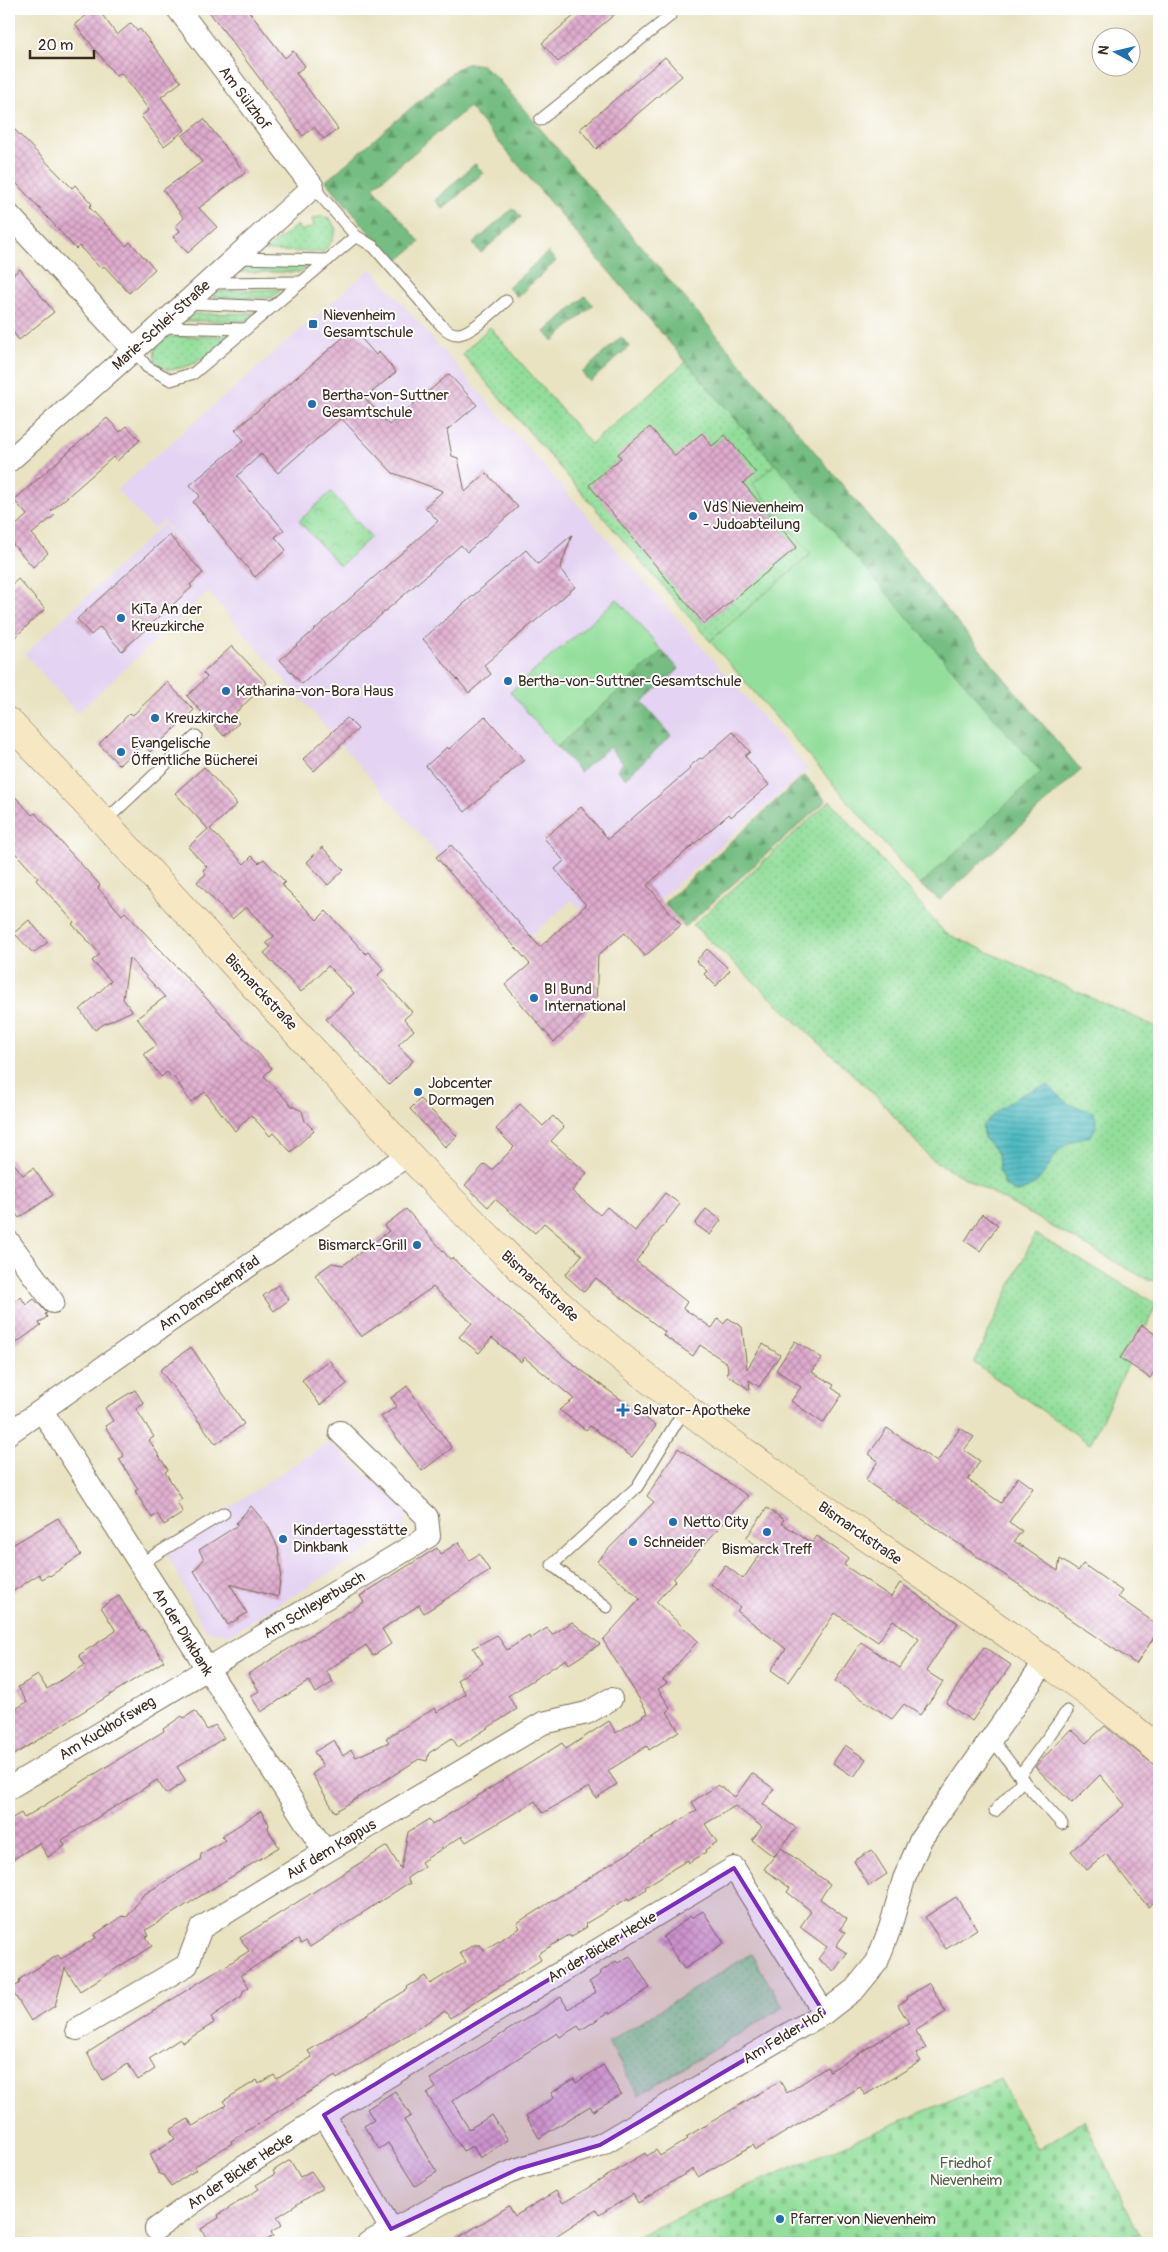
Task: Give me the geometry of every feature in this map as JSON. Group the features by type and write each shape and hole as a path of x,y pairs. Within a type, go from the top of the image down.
{"street":[{"name":"Am Sülzhof","path":"178,9 313,187"},
{"name":"Marie-Schlei-Straße","path":"9,462 313,187"},
{"path":"9,215 134,350"},
{"name":"Bismarckstraße","path":"9,722 104,822 486,1236 548,1294 632,1367 765,1467 1046,1662 1159,1750"},
{"name":"Am Damschenpfad","path":"9,1433 409,1154"},
{"path":"9,1242 17,1269 53,1302"},
{"name":"An der Dinkbank","path":"42,1411 325,1852"},
{"name":"Am Schleyerbusch","path":"206,1669 429,1536 427,1518 340,1432"},
{"name":"Am Felder Hof","path":"368,2243 446,2201 518,2169 600,2145 824,2013 855,1989 877,1962 890,1928 904,1879 921,1839 1046,1662"},
{"name":"Am Kuckhofsweg","path":"9,1788 206,1669"},
{"name":"Auf dem Kappus","path":"77,2029 187,1965 201,1928 543,1723 587,1713 611,1699"},
{"name":"An der Bicker Hecke","path":"156,2229 227,2178 324,2115 734,1868 824,2013"},
{"path":"324,2115 391,2230"}],"lane":[{"path":"540,120 670,16"},
{"path":"313,187 356,236 374,247 449,332 458,334 469,330 506,301"},
{"path":"134,350 147,368 172,380 194,372 356,236"},
{"path":"234,258 328,260"},
{"path":"207,283 302,282"},
{"path":"185,303 272,307"},
{"path":"160,327 245,330"},
{"path":"104,822 196,736"},
{"path":"607,1607 552,1565 637,1487 686,1407"},
{"path":"140,1564 224,1513"},
{"path":"995,1812 1067,1711"},
{"path":"991,1738 1021,1778 1062,1824"}],"highlighted area":[{"path":"734,1868 824,2013 600,2145 518,2169 391,2229 324,2115"}],"shaded area":[{"name":"Bertha-von-Suttner-Gesamtschule","path":"371,268 808,769 610,943 572,900 518,947 208,592 77,713 25,654 163,524 219,583 163,521 153,529 117,490"},
{"name":"Kindertagesstätte Dinkbank","path":"329,1442 399,1503 407,1515 403,1528 229,1635 205,1630 165,1550"}],"green space":[{"path":"468,63 482,65 497,78 742,365 1081,770 940,900 920,885 1041,772 686,362 469,107 373,187 420,242 395,263 326,181 456,69"},
{"path":"475,164 483,173 443,209 435,200"},
{"path":"513,208 521,217 481,253 473,244"},
{"path":"323,216 331,220 336,230 332,241 323,252 265,251 297,225 301,231 314,226 312,219"},
{"path":"548,252 556,261 517,297 508,288"},
{"path":"311,263 301,272 241,272 249,266"},
{"path":"282,289 272,298 212,297 219,291"},
{"path":"585,296 593,305 553,341 545,332"},
{"path":"255,313 245,321 184,321 192,314"},
{"path":"490,327 591,444 686,362 775,464 754,484 811,554 710,641 462,354"},
{"path":"230,335 202,359 187,366 167,370 155,361 155,348 162,340 170,337"},
{"path":"621,337 630,346 590,382 582,373"},
{"path":"775,464 1041,772 920,885 710,641 811,554 753,484"},
{"path":"331,492 371,537 340,566 299,521"},
{"path":"617,599 662,651 557,747 510,692"},
{"path":"662,651 679,669 642,703 671,736 625,778 617,769 623,763 609,747 580,772 557,747"},
{"path":"804,775 826,801 685,927 664,903"},
{"path":"830,801 945,933 1159,1028 1159,1281 1148,1280 931,1159 878,1098 693,925"},
{"path":"1035,1234 1157,1304 1090,1444 974,1363"},
{"path":"751,1954 783,2007 639,2095 608,2042"},
{"name":"Friedhof Nievenheim","path":"1000,2079 1037,2150 1084,2120 1143,2243 623,2243 708,2203"}],"water":[{"path":"1048,1085 1069,1104 1093,1112 1096,1119 1096,1127 1091,1136 1078,1139 1062,1148 1035,1184 1017,1193 1005,1186 999,1170 998,1154 984,1138 982,1126 997,1111 1012,1100"}],"building":[{"path":"95,9 98,9 117,35 131,23 137,31 140,29 181,82 161,97 185,130 164,146 141,116 149,110 121,73 116,76 75,24"},
{"path":"207,9 247,9 285,58 293,51 305,66 296,73 338,129 324,139 314,127 303,136"},
{"path":"582,9 621,9 558,62 542,43"},
{"path":"665,57 682,76 596,149 580,129"},
{"path":"204,119 245,173 199,208 217,227 188,253 173,237 180,231 176,226 184,218 163,190 202,162 182,136"},
{"path":"9,124 72,188 75,185 92,204 89,207 126,246 130,242 155,269 129,293 104,266 101,269 79,246 76,249 9,175"},
{"path":"20,269 54,312 19,340 9,327 9,278"},
{"path":"353,329 376,355 379,352 396,372 365,398 389,425 449,374 477,405 447,430 452,456 458,458 465,492 486,473 518,507 467,552 461,545 302,684 280,660 438,521 425,507 443,491 393,473 341,418 278,473 261,454 237,476 284,530 275,537 286,550 255,577 193,502 200,496 190,485 244,440 235,430"},
{"path":"107,418 120,432 127,426 140,440 117,461 113,457 51,511 55,515 32,534 48,553 33,567 9,540 9,532 27,515 14,500"},
{"name":"VdS Nievenheim - Judoabteilung","path":"650,427 675,456 702,433 712,446 725,435 756,473 743,483 797,547 704,624 589,485 621,458 618,454"},
{"path":"169,535 203,573 190,585 192,587 122,651 100,627 91,635 77,619"},
{"path":"572,535 560,569 575,587 484,665 491,674 469,693 423,639 526,550 538,564"},
{"path":"18,579 45,609 9,643 9,587"},
{"name":"Katharina-von-Bora Haus","path":"232,646 267,683 232,716 239,723 224,736 187,696 207,677 203,673"},
{"name":"Kreuzkirche","path":"167,682 194,710 150,752 143,743 119,765 99,744 130,713 133,715"},
{"path":"485,716 524,760 465,812 426,766 447,747 449,749"},
{"path":"347,718 358,729 314,771 303,759"},
{"path":"733,732 750,752 745,756 769,785 731,817 729,814 647,885 681,925 645,956 625,933 598,955 596,1003 554,1042 505,985 530,964 436,857 451,845 540,947 586,905 555,869 564,861 544,838 581,807 608,839 690,769 689,767 700,758 702,759"},
{"path":"204,767 237,804 210,829 244,864 252,856 259,863 264,859 285,882 282,885 317,920 326,911 366,954 368,952 384,969 378,975 412,1012 404,1019 414,1030 398,1045 413,1061 389,1085 326,1019 354,993 328,966 301,992 264,953 271,947 266,943 274,936 246,907 232,919 197,882 206,874 203,870 207,867 188,847 208,829 175,793"},
{"path":"9,790 32,815 35,813 100,885 98,888 122,915 125,912 272,1068 264,1076 292,1106 302,1111 305,1121 314,1130 291,1152 273,1133 270,1136 251,1115 235,1131 205,1092 191,1102 173,1076 171,1077 167,1072 161,1077 144,1054 157,1045 137,1018 165,997 129,958 123,999 132,1011 95,1030 80,1010 111,981 92,961 100,954 72,924 74,922 36,880 38,878 9,846"},
{"path":"322,847 344,870 328,885 307,862"},
{"path":"29,920 48,942 33,953 14,933"},
{"path":"707,949 730,970 716,986 704,974 707,971 696,961"},
{"path":"420,1099 457,1136 445,1147 410,1109"},
{"path":"520,1104 543,1126 553,1116 564,1127 551,1141 587,1173 572,1191 600,1215 607,1207 635,1231 665,1193 680,1204 636,1261 687,1302 683,1308 712,1328 718,1319 724,1324 728,1318 742,1327 747,1369 763,1344 780,1355 759,1387 749,1380 750,1390 726,1374 728,1371 727,1363 700,1345 693,1356 663,1335 665,1332 596,1278 584,1292 565,1275 582,1255 544,1223 535,1233 495,1199 488,1207 465,1185 485,1164 492,1170 514,1147 496,1129"},
{"path":"9,1157 23,1175 33,1168 53,1195 19,1218 9,1203"},
{"path":"406,1209 450,1259 452,1258 564,1357 656,1426 632,1457 590,1426 586,1430 559,1410 574,1399 524,1357 521,1362 492,1338 479,1353 459,1337 472,1323 433,1287 361,1337 315,1275 332,1263 343,1265 349,1261 389,1231 384,1226"},
{"path":"706,1209 721,1220 710,1235 695,1224"},
{"path":"982,1214 998,1225 980,1251 965,1241"},
{"path":"278,1285 289,1300 274,1311 263,1296"},
{"path":"21,1297 26,1305 34,1299 47,1313 45,1314 47,1317 39,1323 41,1325 9,1348 9,1306"},
{"path":"1142,1325 1159,1337 1159,1364 1150,1378 1120,1358"},
{"path":"795,1341 822,1358 812,1372 834,1385 832,1388 842,1395 823,1423 791,1401 801,1387 776,1370"},
{"path":"191,1347 244,1424 216,1444 160,1370"},
{"path":"329,1360 347,1384 320,1405 302,1380"},
{"path":"407,1386 452,1448 422,1471 381,1417 397,1406 391,1398"},
{"path":"135,1390 144,1404 136,1409 154,1437 149,1440 168,1470 165,1472 182,1499 177,1502 183,1513 164,1525 157,1514 152,1518 135,1491 138,1489 119,1459 124,1456 105,1426 113,1421 105,1408"},
{"path":"887,1428 937,1462 960,1428 974,1437 964,1450 980,1461 968,1480 1001,1503 1018,1477 1033,1488 1009,1522 1022,1531 1014,1541 1058,1571 1060,1559 1078,1571 1083,1564 1122,1591 1118,1597 1159,1626 1159,1630 1136,1664 869,1483 866,1479 878,1461 869,1454"},
{"path":"678,1448 748,1496 673,1579 675,1581 656,1602 698,1641 663,1680 667,1683 658,1689 671,1709 667,1712 679,1731 649,1750 647,1746 608,1771 617,1784 596,1798 589,1787 543,1813 535,1801 466,1842 462,1836 421,1862 424,1867 407,1878 410,1884 407,1884 310,1947 306,1941 301,1944 298,1939 241,1975 249,1987 243,1991 242,1996 211,2017 214,2023 182,2043 180,2039 149,2059 155,2069 138,2080 128,2064 103,2080 87,2053 249,1951 240,1938 387,1846 401,1869 408,1832 429,1819 432,1825 562,1743 566,1749 609,1721 616,1733 648,1713 603,1640 640,1599 597,1561 654,1502 647,1496"},
{"path":"251,1506 268,1526 278,1548 281,1572 278,1597 230,1584 247,1613 228,1625 194,1571 204,1559 199,1550 238,1525 236,1523"},
{"path":"767,1508 784,1520 781,1523 812,1543 817,1536 836,1549 848,1558 844,1565 891,1597 900,1583 958,1623 926,1671 943,1682 920,1715 904,1704 892,1719 835,1681 861,1642 900,1668 919,1639 893,1620 878,1642 835,1613 788,1682 771,1670 786,1649 737,1611 740,1607 711,1584 725,1565 743,1579 763,1550 746,1538"},
{"path":"58,1518 81,1555 50,1576 42,1579 39,1574 9,1594 9,1547"},
{"path":"459,1542 469,1560 479,1554 490,1571 424,1613 419,1605 382,1629 391,1644 373,1656 366,1645 326,1671 333,1682 316,1693 309,1681 261,1712 251,1696 259,1691 248,1674 364,1602 360,1596 406,1567 437,1548 440,1554"},
{"path":"119,1596 141,1631 143,1629 164,1661 9,1758 9,1713 27,1702 18,1687 38,1675 47,1689 85,1665 79,1655 116,1631 101,1607"},
{"path":"572,1622 600,1644 569,1664 566,1659 508,1696 517,1709 458,1747 452,1738 429,1753 427,1761 419,1759 335,1812 312,1774 323,1766 314,1752 334,1740 343,1756 351,1750 356,1757 389,1742 386,1738 435,1708 437,1712 466,1694 457,1680 483,1663 473,1648 497,1635 507,1650 529,1636 530,1639 547,1628 552,1635"},
{"path":"984,1647 1011,1665 972,1721 946,1703"},
{"path":"195,1711 207,1730 215,1725 224,1738 177,1767 186,1781 166,1794 157,1780 62,1840 65,1846 48,1857 39,1843 9,1862 9,1820 21,1813 24,1818 164,1731 163,1729 182,1716 184,1718"},
{"path":"1105,1726 1159,1769 1159,1898 1148,1907 1106,1854 1087,1870 1071,1851 1125,1805 1100,1775 1072,1803 1035,1767 1071,1729 1086,1743"},
{"path":"845,1745 866,1759 854,1777 833,1763"},
{"path":"752,1773 774,1789 763,1804 796,1828 774,1857 752,1840 762,1827 735,1806 705,1824 717,1842 705,1850 706,1852 689,1863 688,1860 676,1867 645,1887 646,1889 638,1895 629,1900 628,1898 585,1924 587,1927 570,1937 569,1935 538,1954 541,1960 450,2018 445,2011 337,2079 335,2076 231,2141 232,2143 194,2167 196,2170 171,2186 163,2175 159,2174 150,2154 175,2139 170,2130 188,2119 193,2126 226,2105 223,2101 257,2080 259,2084 274,2075 277,2079 312,2057 308,2051 408,1989 407,1987 425,1976 430,1984 466,1962 460,1953 474,1945 480,1945 484,1950 520,1928 517,1923 697,1810 692,1802 718,1785 735,1797"},
{"path":"261,1811 269,1824 268,1829 279,1847 146,1930 149,1936 146,1937 152,1946 80,1991 65,1968 55,2006 31,2021 11,1989 19,1984 20,1979 58,1955 61,1959 96,1938 94,1935 122,1916 127,1917 143,1895 200,1860 201,1854 225,1840 222,1836"},
{"path":"781,1848 830,1884 820,1899 847,1919 840,1929 845,1933 836,1946 847,1953 834,1971 818,1959 827,1947 800,1927 811,1911 787,1892 790,1888 764,1869"},
{"path":"872,1850 887,1874 869,1886 854,1861"},
{"path":"956,1897 977,1929 946,1949 925,1917"},
{"path":"703,1911 724,1943 684,1969 663,1937 690,1916 691,1918"},
{"path":"630,1956 650,1988 581,2030 578,2026 560,2037 557,2033 452,2101 469,2129 492,2115 508,2140 480,2158 473,2146 463,2151 427,2094 436,2088 430,2079 561,1997 568,2009 596,1992 589,1982 616,1961 618,1963"},
{"path":"929,1983 946,2012 915,2031 926,2048 916,2054 921,2061 865,2095 860,2087 756,2150 753,2145 698,2177 693,2169 638,2203 633,2194 599,2215 596,2210 545,2243 450,2243 509,2206 515,2216 556,2191 563,2203 645,2153 647,2156 656,2150 660,2156 688,2139 686,2137 780,2081 787,2093 827,2067 830,2071 909,2023 898,2005"},
{"path":"603,2065 621,2094 593,2111 590,2106 539,2138 526,2116 554,2098 551,2093 574,2079 576,2083"},
{"path":"395,2091 411,2116 404,2120 437,2172 415,2186 388,2143 379,2149 364,2126 374,2120 367,2109"},
{"path":"290,2160 300,2177 311,2171 323,2188 277,2217 282,2225 271,2232 273,2236 262,2243 209,2243 201,2229 219,2218 218,2215 259,2189 256,2185 275,2174 273,2171"}],"place":[{"name":"Nievenheim Gesamtschule","path":"313,324"},
{"name":"Bertha-von-Suttner Gesamtschule","path":"312,404"},
{"name":"VdS Nievenheim - Judoabteilung","path":"693,516"},
{"name":"KiTa An der Kreuzkirche","path":"121,618"},
{"name":"Bertha-von-Suttner-Gesamtschule","path":"508,681"},
{"name":"Katharina-von-Bora Haus","path":"226,691"},
{"name":"Kreuzkirche","path":"155,718"},
{"name":"Evangelische Öffentliche Bücherei","path":"121,752"},
{"name":"BI Bund International","path":"534,998"},
{"name":"Jobcenter Dormagen","path":"418,1092"},
{"name":"Bismarck-Grill","path":"417,1245"},
{"name":"Salvator-Apotheke","path":"623,1410"},
{"name":"Netto City","path":"673,1522"},
{"name":"Bismarck Treff","path":"767,1532"},
{"name":"Kindertagesstätte Dinkbank","path":"283,1539"},
{"name":"Schneider","path":"633,1542"},
{"name":"Pfarrer von Nievenheim","path":"780,2219"}]}
